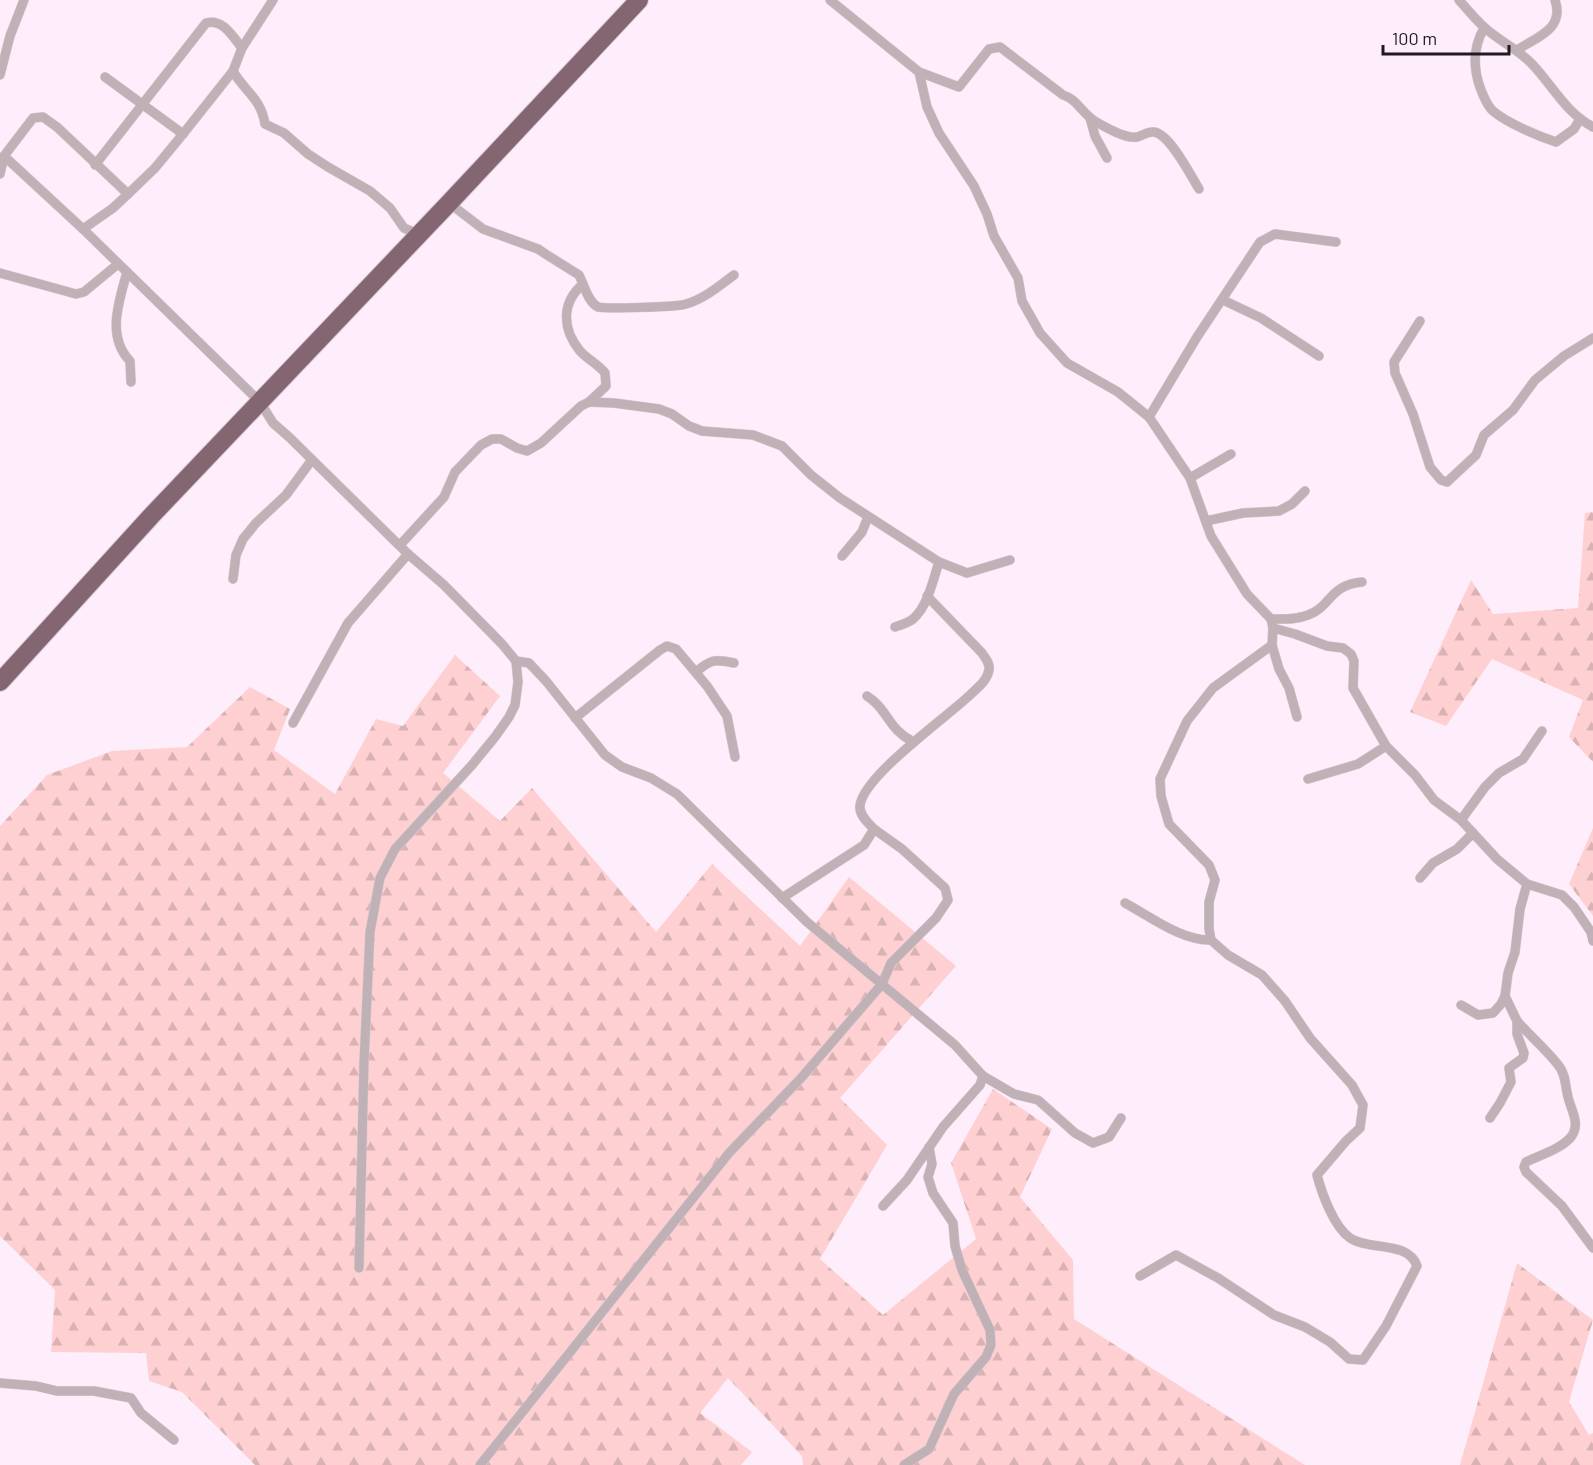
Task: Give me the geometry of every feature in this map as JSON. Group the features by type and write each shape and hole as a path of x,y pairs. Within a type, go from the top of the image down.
{"highway":[{"path":"0,682 145,522 639,0"}],"street":[{"path":"0,75 10,36 24,0"},
{"path":"83,229 113,208 155,168 233,71 242,48 273,0"},
{"path":"830,0 919,72 959,87 989,49 1000,47 1062,95 1070,97 1090,118 1131,137 1153,131 1160,134 1169,141 1199,189"},
{"path":"1459,0 1485,28 1517,50 1532,64 1559,99 1580,119 1593,127"},
{"path":"1517,50 1554,26 1558,13 1555,0"},
{"path":"96,165 206,23 213,21 221,25 242,48"},
{"path":"1485,28 1480,35 1474,60 1476,76 1491,110 1556,142 1574,129 1580,119"},
{"path":"233,71 240,84 257,100 265,124 284,133 308,154 370,191 390,208 404,228 418,234"},
{"path":"919,72 927,106 939,133 974,186 994,236 1018,278 1022,301 1040,333 1067,363 1118,392 1149,417 1190,478 1212,536 1247,594 1272,623 1327,646 1343,648 1351,654 1354,661 1353,687 1386,746 1415,775 1434,800 1461,820 1497,859 1527,884 1562,895 1574,907 1591,932 1593,941"},
{"path":"105,77 183,134"},
{"path":"0,174 4,156 33,118 43,117 57,127 128,194"},
{"path":"1090,118 1095,136 1107,158"},
{"path":"4,156 83,229 260,402 273,423 408,554 460,601 516,661 518,682 515,705 509,717 478,758 395,849 380,878 370,932 359,1268"},
{"path":"449,203 483,229 531,246 579,275 590,300 598,307 685,305 705,296 734,275"},
{"path":"1149,417 1197,337 1260,242 1275,234 1336,242"},
{"path":"0,273 76,294 84,292 118,264"},
{"path":"127,272 118,308 117,337 121,351 130,361 131,382"},
{"path":"400,545 444,497 455,472 481,445 492,439 501,439 526,451 541,444 606,386 607,378 600,368 579,350 566,323 566,313 574,292 583,284"},
{"path":"1223,300 1261,318 1319,356"},
{"path":"1420,321 1394,362 1395,373 1413,414 1430,467 1448,482 1476,454 1484,435 1514,410 1535,380 1564,356 1593,338"},
{"path":"589,402 659,409 702,431 753,435 782,446 811,475 840,498 939,562 967,573 1010,560"},
{"path":"1190,478 1232,454"},
{"path":"233,579 236,555 243,539 286,495 311,460"},
{"path":"1206,521 1243,513 1279,511 1292,504 1305,491"},
{"path":"842,556 861,532 868,517"},
{"path":"293,723 348,623 408,554"},
{"path":"895,627 912,621 919,612 939,562"},
{"path":"1272,623 1309,615 1319,609 1336,591 1349,583 1362,582"},
{"path":"480,1465 729,1153 802,1077 882,984 891,963 936,918 948,900 945,888 902,849 874,829 862,815 860,806 870,783 914,742 959,706 982,684 989,672 989,663 982,653 927,596"},
{"path":"1272,623 1272,645 1279,669 1289,688 1297,717"},
{"path":"1140,1276 1176,1255 1218,1278 1274,1315 1305,1327 1349,1359 1357,1361 1364,1360 1386,1326 1417,1266 1415,1260 1403,1252 1359,1243 1349,1238 1339,1228 1317,1175 1359,1128 1363,1117 1363,1105 1352,1086 1310,1038 1285,1001 1262,975 1228,955 1211,940 1209,902 1215,880 1209,865 1169,824 1161,796 1161,779 1187,721 1213,688 1272,645"},
{"path":"575,718 667,646 676,649 696,672 727,716 735,757"},
{"path":"696,672 708,661 719,660 734,663"},
{"path":"516,661 529,663 604,754 622,767 651,778 676,794 807,922 955,1045 983,1076 1014,1094 1038,1100 1075,1132 1093,1143 1109,1137 1121,1119"},
{"path":"867,696 874,700 897,732 914,742"},
{"path":"1461,820 1485,787 1499,772 1522,759 1542,731"},
{"path":"1308,778 1358,764 1386,746"},
{"path":"782,898 864,845 874,829"},
{"path":"1420,878 1432,863 1457,849 1473,833"},
{"path":"1461,1005 1478,1015 1492,1013 1502,1004 1506,996 1508,973 1515,952 1520,909 1527,884"},
{"path":"1125,903 1184,936 1197,940 1211,940"},
{"path":"1506,996 1517,1021 1559,1065 1564,1074 1575,1122 1570,1138 1563,1144 1526,1162 1524,1167 1542,1189 1562,1206 1593,1248"},
{"path":"1490,1118 1511,1082 1509,1068 1523,1058 1524,1053 1517,1034 1517,1021"},
{"path":"883,1206 907,1180 943,1127 980,1085 983,1076"},
{"path":"904,1465 929,1449 954,1394 986,1357 991,1345 990,1330 962,1270 953,1223 933,1193 928,1177 932,1164 929,1147"},
{"path":"0,1383 36,1386 57,1391 94,1391 131,1398 141,1413 174,1440"}],"green space":[{"path":"1593,512 1593,762 1569,737 1583,700 1492,659 1446,726 1410,712 1471,580 1493,614 1578,608 1585,513"},
{"path":"455,655 500,696 443,773 500,821 532,788 656,932 712,864 800,946 849,877 956,966 840,1098 887,1145 820,1259 883,1315 976,1239 951,1163 993,1089 1052,1129 1020,1197 1073,1260 1074,1319 1305,1465 803,1465 802,1456 728,1378 700,1413 752,1452 741,1465 255,1465 182,1392 149,1381 146,1353 51,1352 55,1290 0,1236 0,826 47,775 112,751 187,747 250,687 290,709 274,750 335,794 376,719 403,726"},
{"path":"1593,828 1593,916 1569,884"},
{"path":"1517,1263 1593,1320 1569,1402 1589,1435 1593,1433 1593,1465 1460,1465"}]}
